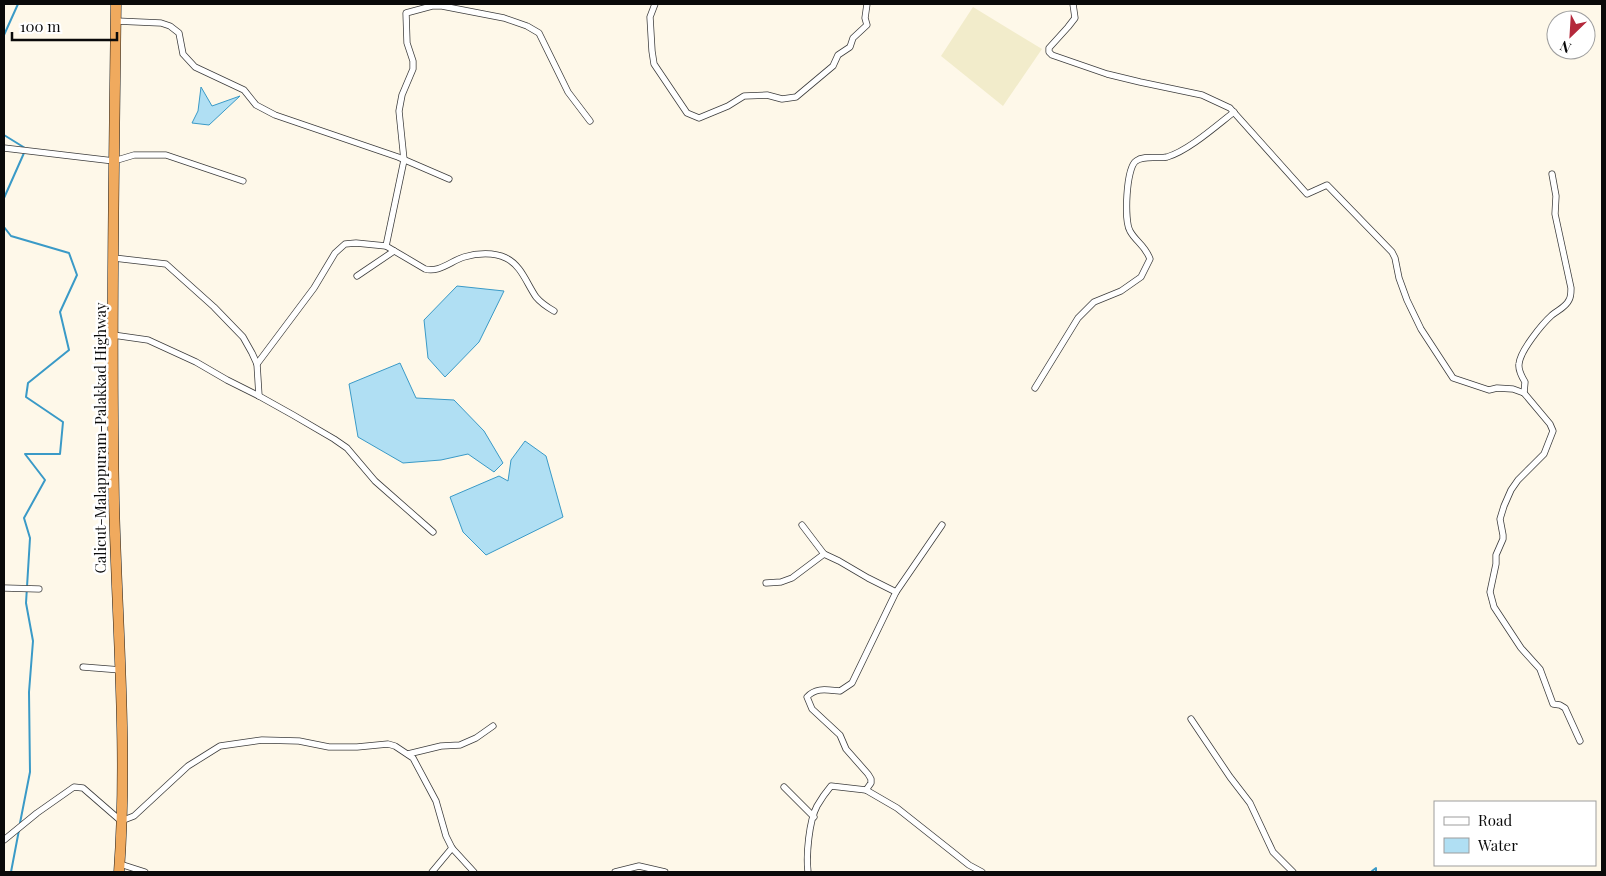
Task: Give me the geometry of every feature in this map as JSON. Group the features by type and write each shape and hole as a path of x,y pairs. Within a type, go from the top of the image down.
{"highway":[{"name":"Calicut-Malappuram-Palakkad Highway","path":"116,4 113,428 116,587 120,630 122,734 120,868"}],"street":[{"path":"654,4 650,17 654,64 687,113 699,118 728,106 744,96 796,97 833,66 838,55 850,47 853,38 867,25 865,18 867,4"},
{"path":"1073,4 1075,18 1049,48 1048,52 1114,75 1202,95 1230,108 1307,194 1327,185 1392,252 1407,300 1421,329 1452,378 1489,390 1497,388 1513,389 1524,393 1550,424 1553,431 1544,454 1518,480 1504,506 1500,519 1503,535 1496,555 1490,592 1494,607 1521,648 1540,668 1553,704 1565,708 1580,741"},
{"path":"386,246 404,160 399,111 402,95 413,69 413,61 407,43 406,13 432,6 504,18 527,26 539,33 568,92 590,121"},
{"path":"116,21 161,23 170,26 179,33 183,54 195,67 244,90 256,105 275,115 404,160 449,179"},
{"path":"1035,388 1078,318 1094,302 1121,291 1141,278 1148,266 1150,259 1146,249 1129,230 1126,196 1129,171 1135,161 1167,157 1203,136 1234,112"},
{"path":"4,148 114,161 134,155 166,155 243,180"},
{"path":"1524,393 1526,382 1521,375 1519,364 1526,348 1532,338 1552,316 1570,300 1571,288 1555,214 1556,196 1552,174"},
{"path":"257,364 314,288 335,253 345,244 356,243 386,246 425,269 432,271 464,257 486,253 506,258 520,271 537,298 554,311"},
{"path":"357,276 394,251"},
{"path":"114,258 166,264 189,283 243,337 257,364 260,396"},
{"path":"113,335 148,340 196,362 260,396 348,448 375,481 433,532"},
{"path":"802,525 824,554 896,592"},
{"path":"866,790 871,783 868,774 846,749 840,735 812,709 807,697 812,692 822,689 840,691 852,683 896,592 942,525"},
{"path":"766,583 781,582 792,578 824,554"},
{"path":"4,588 36,588"},
{"path":"83,667 120,670"},
{"path":"1191,719 1250,804 1273,852 1293,872"},
{"path":"408,754 440,746 460,745 476,738 493,726"},
{"path":"4,840 37,813 74,787 83,788 121,821 134,816 188,766 220,746 262,740 299,740 329,747 388,744 395,746 413,758 436,801 446,836 452,848 474,872"},
{"path":"784,786 814,817"},
{"path":"808,872 809,838 816,807 831,786 866,790 897,808 969,865 982,872"},
{"path":"432,872 452,848"},
{"path":"615,872 639,866 665,872"},
{"path":"120,868 145,872"}],"shaded area":[{"path":"973,7 1042,49 1003,106 941,56"}],"water":[{"path":"201,87 212,106 240,96 209,125 192,123 198,111"},
{"path":"457,286 504,291 479,342 445,377 428,358 424,320"},
{"path":"400,363 416,398 454,400 484,431 503,463 494,472 468,454 441,460 403,463 358,437 349,384"},
{"path":"525,441 546,456 563,517 486,555 463,532 450,497 499,476 508,481 511,460"}],"waterway":[{"path":"4,35 18,4"},
{"path":"4,135 25,148"},
{"path":"4,198 24,153"},
{"path":"4,227 11,236 69,253 77,275 60,312 69,350 28,383 26,397 63,422 60,454 25,454 45,480 24,518 30,538 26,603 33,641 29,692 30,772 20,823"},
{"path":"11,872 19,830"},
{"path":"1372,871 1376,868 1376,872"}]}
